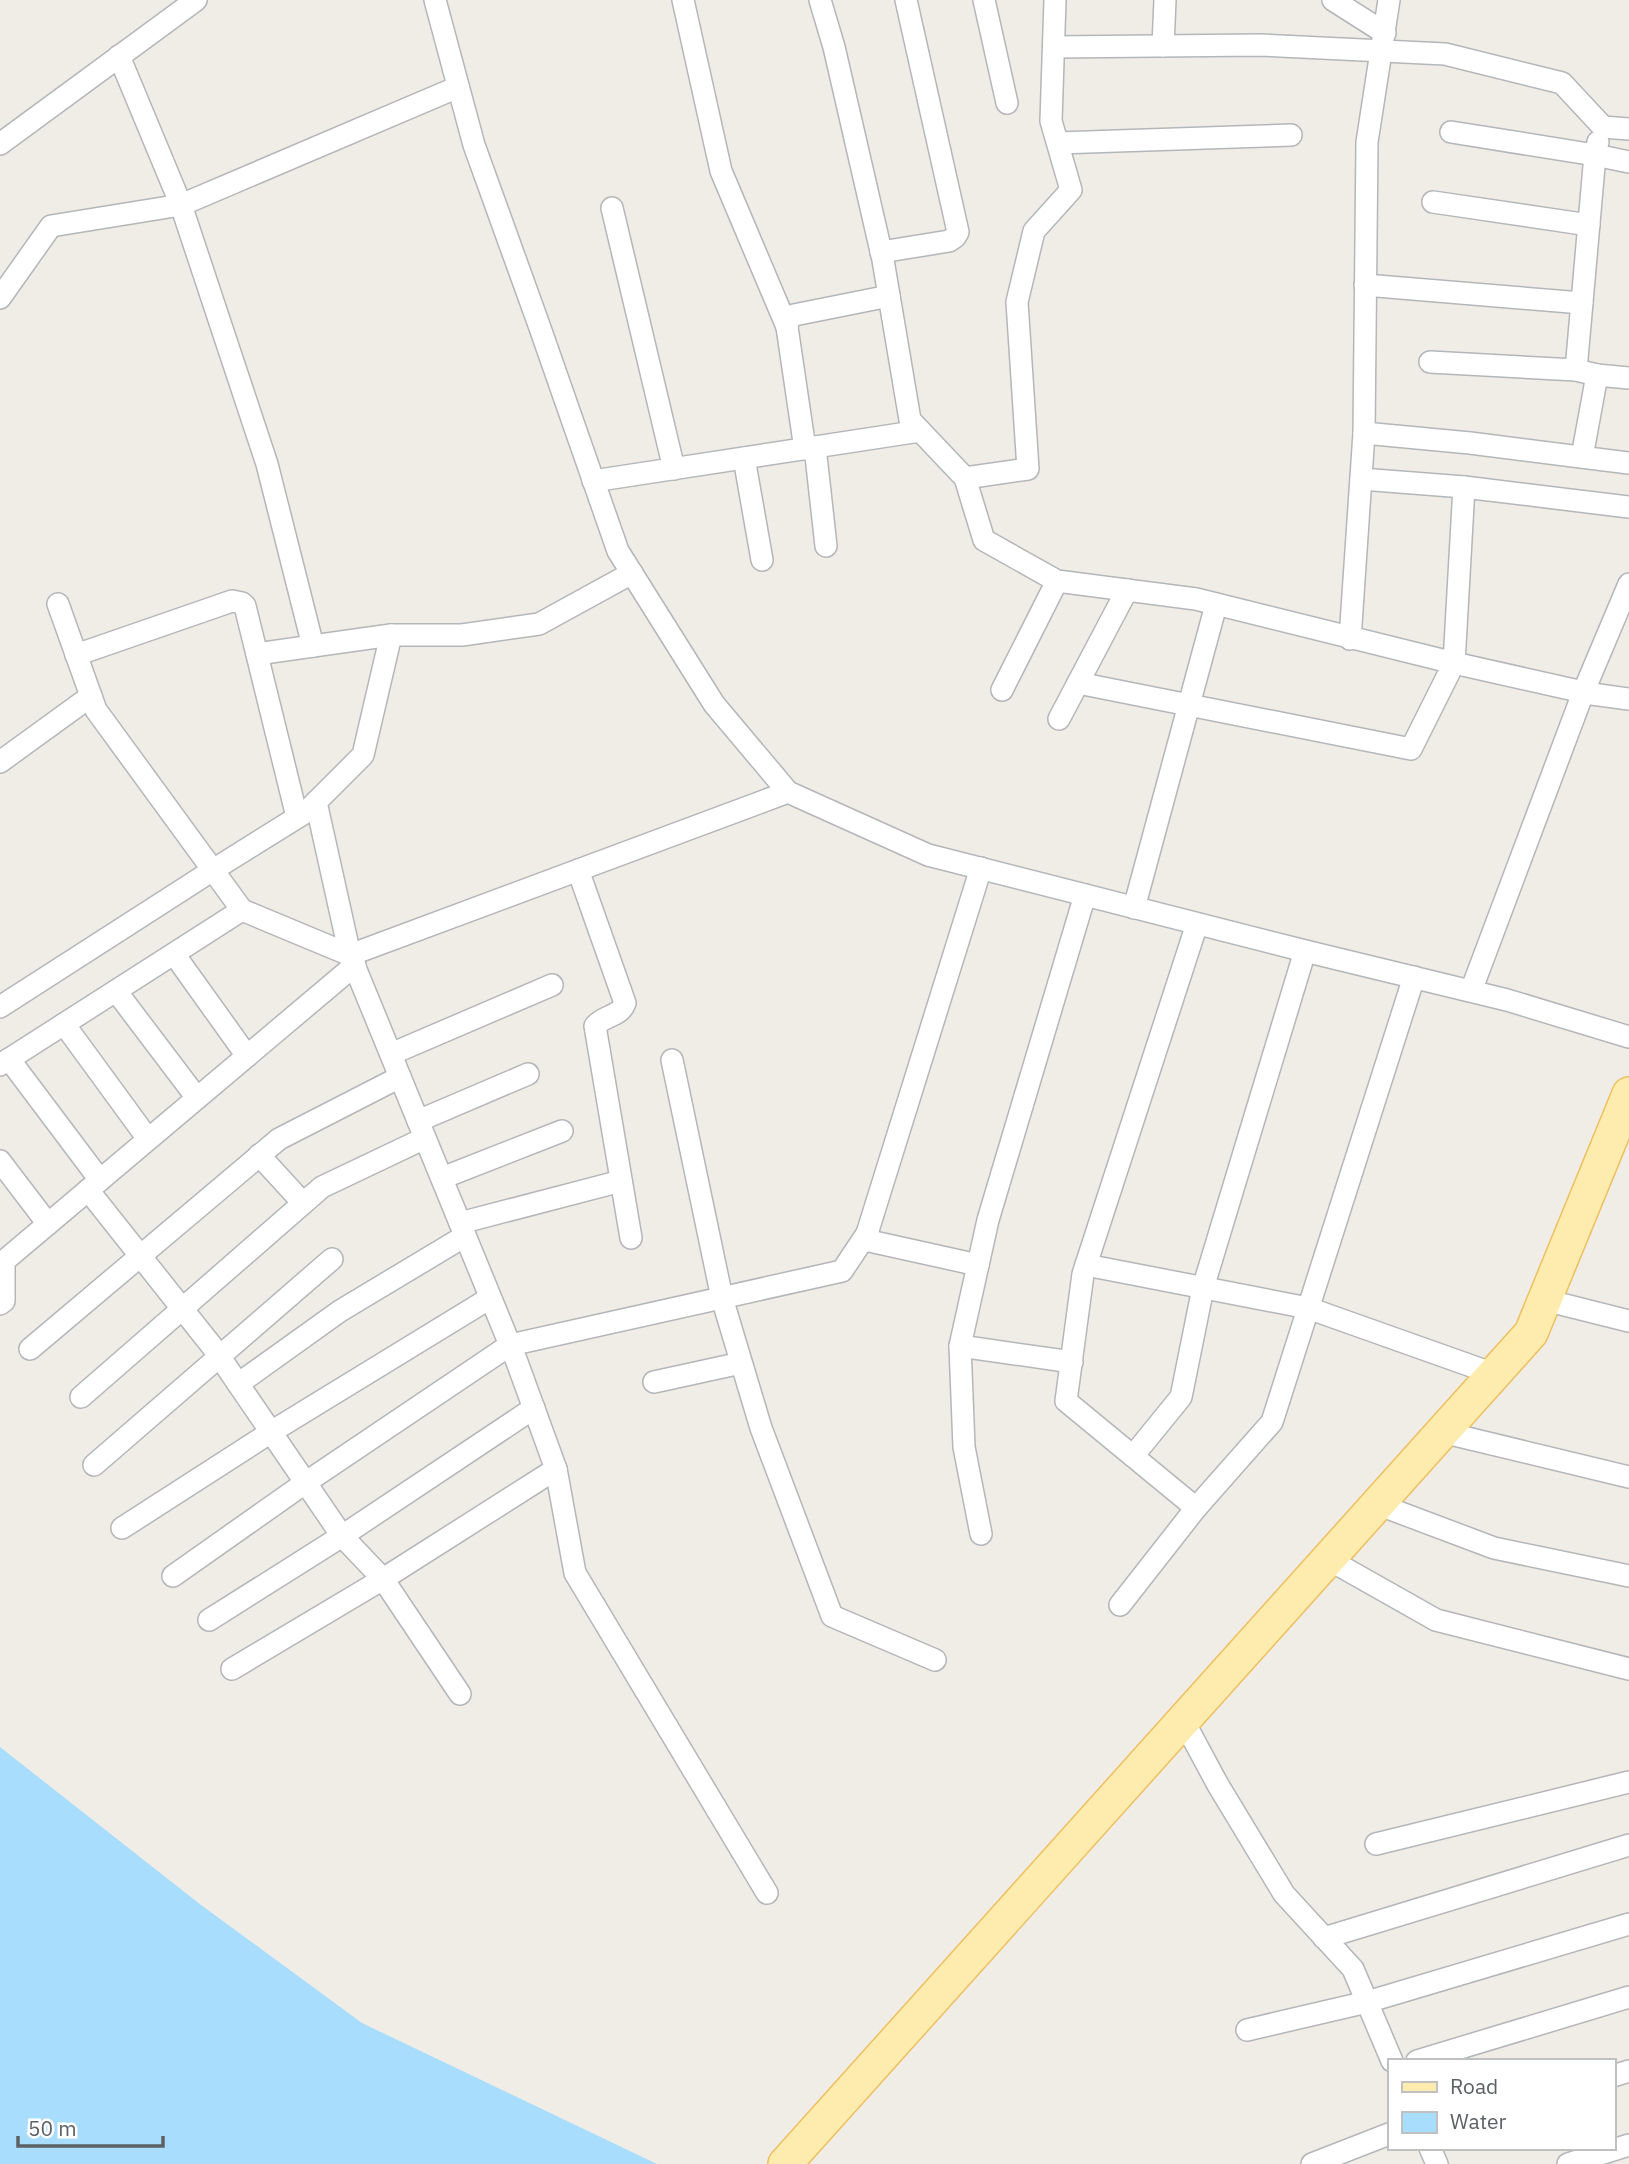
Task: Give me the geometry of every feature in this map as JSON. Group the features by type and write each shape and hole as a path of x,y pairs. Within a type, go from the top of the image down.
{"main road":[{"path":"785,2164 1531,1333 1620,1138 1629,1094"}],"street":[{"path":"0,144 196,0"},
{"path":"435,0 474,145 618,551 714,704 788,792 928,855 1507,1000 1629,1037"},
{"path":"683,0 721,171 787,327 826,546"},
{"path":"820,0 834,47 881,252 910,420 965,478 984,540 1057,580 1196,600 1584,693 1629,699"},
{"path":"881,252 949,241 958,232 906,0"},
{"path":"984,0 1007,103"},
{"path":"965,478 1028,469 1017,302 1034,231 1071,190 1051,121 1055,0"},
{"path":"1163,46 1165,0"},
{"path":"1333,0 1384,42"},
{"path":"1350,639 1364,433 1367,142 1390,0"},
{"path":"1054,47 1384,42 1562,83 1602,127 1629,129"},
{"path":"119,56 181,205 267,464 313,646"},
{"path":"0,298 51,226 181,205 458,87"},
{"path":"1582,457 1586,373 1582,303 1595,155 1602,127"},
{"path":"1451,132 1629,162"},
{"path":"1058,143 1291,135"},
{"path":"1433,202 1589,226"},
{"path":"612,208 674,469"},
{"path":"1365,285 1582,303"},
{"path":"787,327 789,318 794,315 889,296"},
{"path":"1430,362 1586,373 1629,379"},
{"path":"593,481 920,431"},
{"path":"1364,433 1629,463"},
{"path":"744,458 762,560"},
{"path":"1360,479 1464,487 1629,507"},
{"path":"1078,683 1411,749 1454,663 1464,487"},
{"path":"257,654 391,635 463,635 539,624 632,573"},
{"path":"1002,690 1057,580"},
{"path":"1471,991 1584,693 1629,584"},
{"path":"1059,719 1127,590"},
{"path":"76,655 238,601 245,607 297,817"},
{"path":"58,604 96,710 243,910 352,960"},
{"path":"1134,908 1216,605"},
{"path":"0,1007 297,817 316,802 363,755 391,635"},
{"path":"0,762 91,696"},
{"path":"0,1304 4,1301 4,1261 247,1056 352,960 578,870 788,792"},
{"path":"316,802 352,960 534,1408 556,1469 575,1573 768,1893"},
{"path":"978,1265 865,1240 981,869"},
{"path":"578,870 625,1003 621,1012 595,1026 631,1238"},
{"path":"981,1534 964,1447 960,1346 988,1220 1085,895"},
{"path":"243,910 5,1062 94,1185 140,1255 220,1357 342,1536 383,1578 460,1694"},
{"path":"1196,1508 1066,1401 1083,1274 1197,924"},
{"path":"1133,1456 1181,1397 1203,1288 1306,951"},
{"path":"174,954 247,1056"},
{"path":"1121,1605 1196,1508 1272,1422 1415,977"},
{"path":"391,1054 552,985"},
{"path":"116,991 197,1098"},
{"path":"64,1024 149,1139"},
{"path":"672,1060 722,1297 761,1429 832,1616 935,1660"},
{"path":"81,1397 322,1187 422,1129 528,1074"},
{"path":"30,1349 279,1139 400,1077"},
{"path":"442,1178 562,1131"},
{"path":"259,1155 303,1203"},
{"path":"0,1161 48,1224"},
{"path":"238,1384 340,1311 463,1230 621,1181"},
{"path":"173,1576 510,1345 842,1271 867,1232"},
{"path":"94,1465 332,1259"},
{"path":"1086,1265 1308,1308 1494,1374"},
{"path":"122,1528 271,1432 491,1298"},
{"path":"1545,1300 1629,1321"},
{"path":"960,1346 1072,1362"},
{"path":"654,1382 741,1363"},
{"path":"209,1620 342,1536 534,1408"},
{"path":"1442,1432 1629,1477"},
{"path":"232,1670 556,1469"},
{"path":"1377,1504 1494,1548 1629,1576"},
{"path":"1328,1559 1436,1620 1629,1669"},
{"path":"1183,1720 1217,1785 1284,1894 1353,1969 1391,2059"},
{"path":"1376,1844 1629,1782"},
{"path":"1324,1938 1629,1845"},
{"path":"1247,2030 1367,2002 1629,1924"},
{"path":"1424,2059 1629,1997"},
{"path":"1312,2164 1388,2134"},
{"path":"1568,2164 1613,2150"}],"water":[{"path":"0,1747 201,1905 362,2023 657,2164 0,2164"}]}
